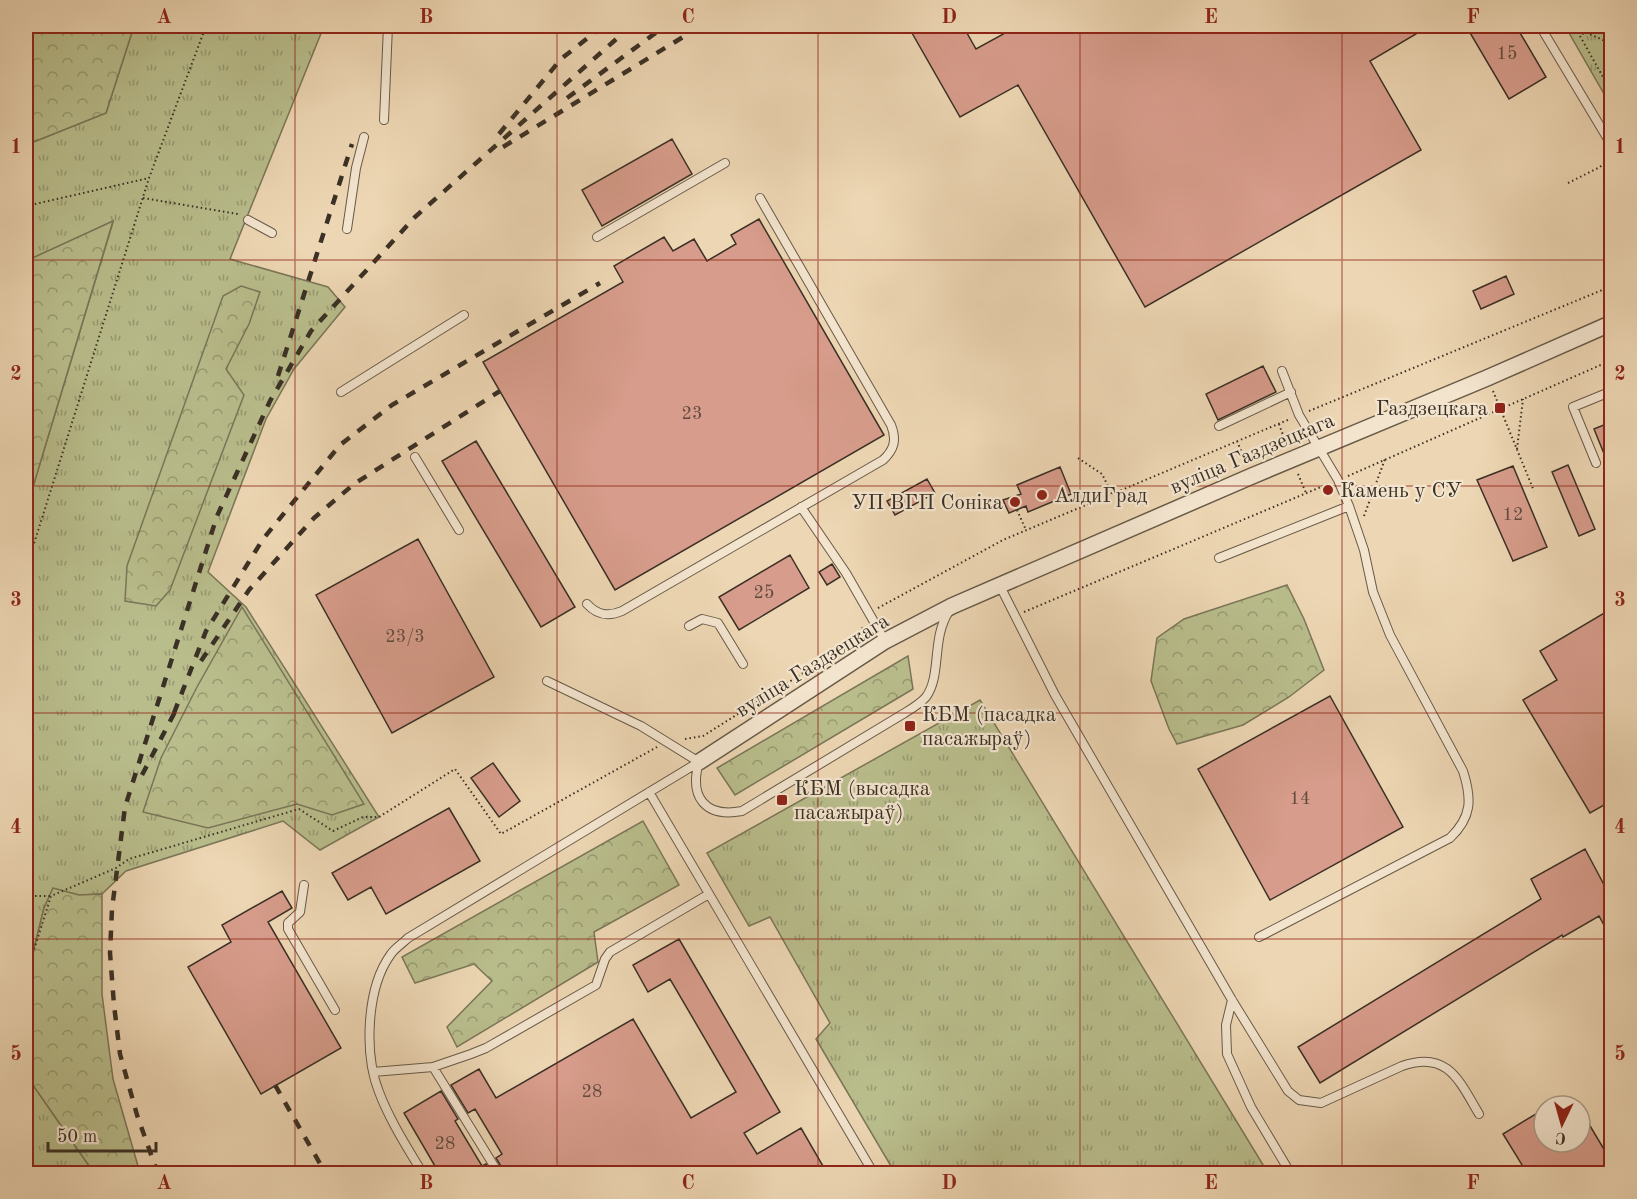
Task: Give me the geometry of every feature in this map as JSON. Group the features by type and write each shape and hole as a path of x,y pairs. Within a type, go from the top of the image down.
{"street":[{"name":"вуліца Газдзецкага","path":"699,762 885,641 952,606 1318,448 1610,328"}],"lane":[{"path":"384,120 388,26"},
{"path":"1540,26 1609,149"},
{"path":"347,229 356,168 364,137"},
{"path":"597,237 725,163"},
{"path":"587,604 602,615 622,611 883,460 894,447 895,439 891,425 760,198"},
{"path":"248,220 272,233"},
{"path":"341,392 464,315"},
{"path":"1259,937 1450,838 1460,829 1469,808 1467,782 1463,771 1383,621 1349,506 1338,480 1299,415 1282,371"},
{"path":"1596,463 1573,407 1611,391"},
{"path":"1219,426 1291,392"},
{"path":"415,458 459,530"},
{"path":"1220,558 1349,506"},
{"path":"801,507 846,573 885,641"},
{"path":"999,584 1055,695 1232,1000 1288,1091 1299,1100 1321,1103 1401,1066 1426,1061 1437,1063 1456,1076 1479,1114"},
{"path":"699,762 695,785 698,796 705,805 716,812 742,811 910,710 926,696 933,681 938,634 952,606"},
{"path":"689,626 702,619 718,623 743,664"},
{"path":"547,681 641,726 699,762"},
{"path":"423,1173 392,1121 379,1092 370,1053 375,989 382,969 392,952 408,938 699,762"},
{"path":"649,792 874,1173"},
{"path":"304,885 300,912 288,923 288,929 335,1010"},
{"path":"373,1072 433,1067 486,1048 596,986 605,959 610,952 710,894"},
{"path":"1232,1000 1226,1025 1227,1054 1251,1107 1291,1173"},
{"path":"433,1067 499,1173"}],"path":[{"path":"26,569 142,198 206,26"},
{"path":"1611,44 1585,32 1580,36 1611,93"},
{"path":"1568,183 1600,167 1606,161 1609,149"},
{"path":"26,206 149,178"},
{"path":"142,198 236,212 248,220"},
{"path":"1015,616 1338,480 1611,360"},
{"path":"1487,378 1534,491"},
{"path":"1517,449 1523,399"},
{"path":"1237,441 1252,476"},
{"path":"1078,458 1102,474 1112,494"},
{"path":"1358,531 1385,459"},
{"path":"1017,510 1026,530"},
{"path":"26,896 51,896 116,868 129,859 299,809 333,831 363,817 379,817 455,769 501,834 667,741 703,736 858,637 869,613 1003,540"},
{"path":"26,975 51,896"}],"green space":[{"path":"26,26 134,26 106,113 26,145"},
{"path":"134,26 324,26 230,259 328,287 345,307 294,369 266,419 208,572 246,607 379,817 320,850 283,821 126,871 102,894 79,895 53,889 44,908 26,981 26,510 113,222 26,261 26,145 106,113"},
{"path":"1565,26 1611,26 1611,106"},
{"path":"113,221 26,510 26,261"},
{"path":"241,286 260,292 249,324 226,369 244,395 170,590 156,606 125,601 127,566 223,296"},
{"path":"1287,585 1304,619 1324,670 1289,697 1243,725 1177,744 1151,681 1157,638 1184,619"},
{"path":"242,607 364,804 332,815 297,804 208,828 143,812 161,758 197,687"},
{"path":"908,656 913,689 735,795 717,768"},
{"path":"980,700 1268,1173 895,1173 816,1039 830,1023 770,917 749,926 707,853"},
{"path":"643,821 679,885 594,932 598,962 457,1047 447,1027 492,981 474,964 415,983 402,957"},
{"path":"53,888 79,895 102,894 102,994 113,1079 140,1173 94,1173 26,1075 26,981 44,908"},
{"path":"26,1075 94,1173 26,1173"}],"building":[{"path":"908,26 963,26 976,49 1018,26 1412,26 1416,34 1370,61 1421,150 1145,307 1018,85 960,117"},
{"path":"1466,26 1501,26 1503,29 1516,26 1546,77 1509,99"},
{"path":"672,139 692,174 602,226 582,190"},
{"path":"759,219 884,435 615,590 483,362 623,282 614,266 664,237 673,251 694,239 707,261 736,244 731,235"},
{"path":"1506,276 1514,294 1481,309 1473,291"},
{"path":"1263,366 1276,392 1218,420 1206,394"},
{"path":"1611,422 1611,471 1594,429"},
{"path":"476,441 575,607 541,627 442,461"},
{"path":"1568,465 1595,529 1579,536 1552,472"},
{"path":"1513,466 1547,547 1513,561 1477,480"},
{"path":"1060,467 1071,494 1028,512 1026,506 1009,513 1003,500 1021,494 1017,485"},
{"path":"927,479 935,493 895,515 887,501"},
{"path":"418,539 494,677 392,733 316,595"},
{"path":"790,555 809,588 739,630 719,597"},
{"path":"832,564 840,577 827,585 819,572"},
{"path":"1611,609 1611,801 1590,813 1523,700 1557,680 1540,651"},
{"path":"1330,696 1403,827 1270,900 1198,769"},
{"path":"493,763 520,801 499,817 471,778"},
{"path":"449,808 480,861 386,914 371,887 348,900 332,873"},
{"path":"1585,849 1611,898 1611,938 1599,916 1563,937 1562,935 1320,1083 1298,1047 1541,899 1531,879"},
{"path":"282,891 292,908 268,922 341,1048 261,1094 188,967 231,942 222,925"},
{"path":"679,939 780,1112 744,1133 757,1154 801,1128 827,1173 505,1173 496,1158 502,1154 475,1109 468,1113 451,1085 479,1069 496,1098 633,1019 691,1118 736,1092 670,979 648,992 633,965"},
{"path":"441,1091 458,1119 455,1121 482,1166 486,1164 492,1173 439,1173 404,1113"},
{"path":"1532,1116 1532,1154 1592,1154 1592,1129 1611,1161 1611,1173 1527,1173 1503,1134"}],"railway":[{"path":"499,134 561,59 603,26"},
{"path":"158,1174 137,1115 120,1054 110,953 112,909 125,807 217,516 270,401 311,331 415,217 631,26"},
{"path":"567,98 665,26"},
{"path":"503,147 701,26"},
{"path":"278,376 352,144"},
{"path":"174,713 206,631 263,539 340,445 392,405 600,283"},
{"path":"201,661 249,590 314,518 354,484 500,391"},
{"path":"142,775 178,706"},
{"path":"275,1085 326,1174"}],"place":[{"name":"Газдзецкага","path":"1500,408"},
{"name":"Камень у СУ","path":"1328,490"},
{"name":"АлдиГрад","path":"1042,495"},
{"name":"УП ВГП Соніка","path":"1015,502"},
{"name":"КБМ (пасадка пасажыраў)","path":"910,726"},
{"name":"КБМ (высадка пасажыраў)","path":"782,800"}]}
